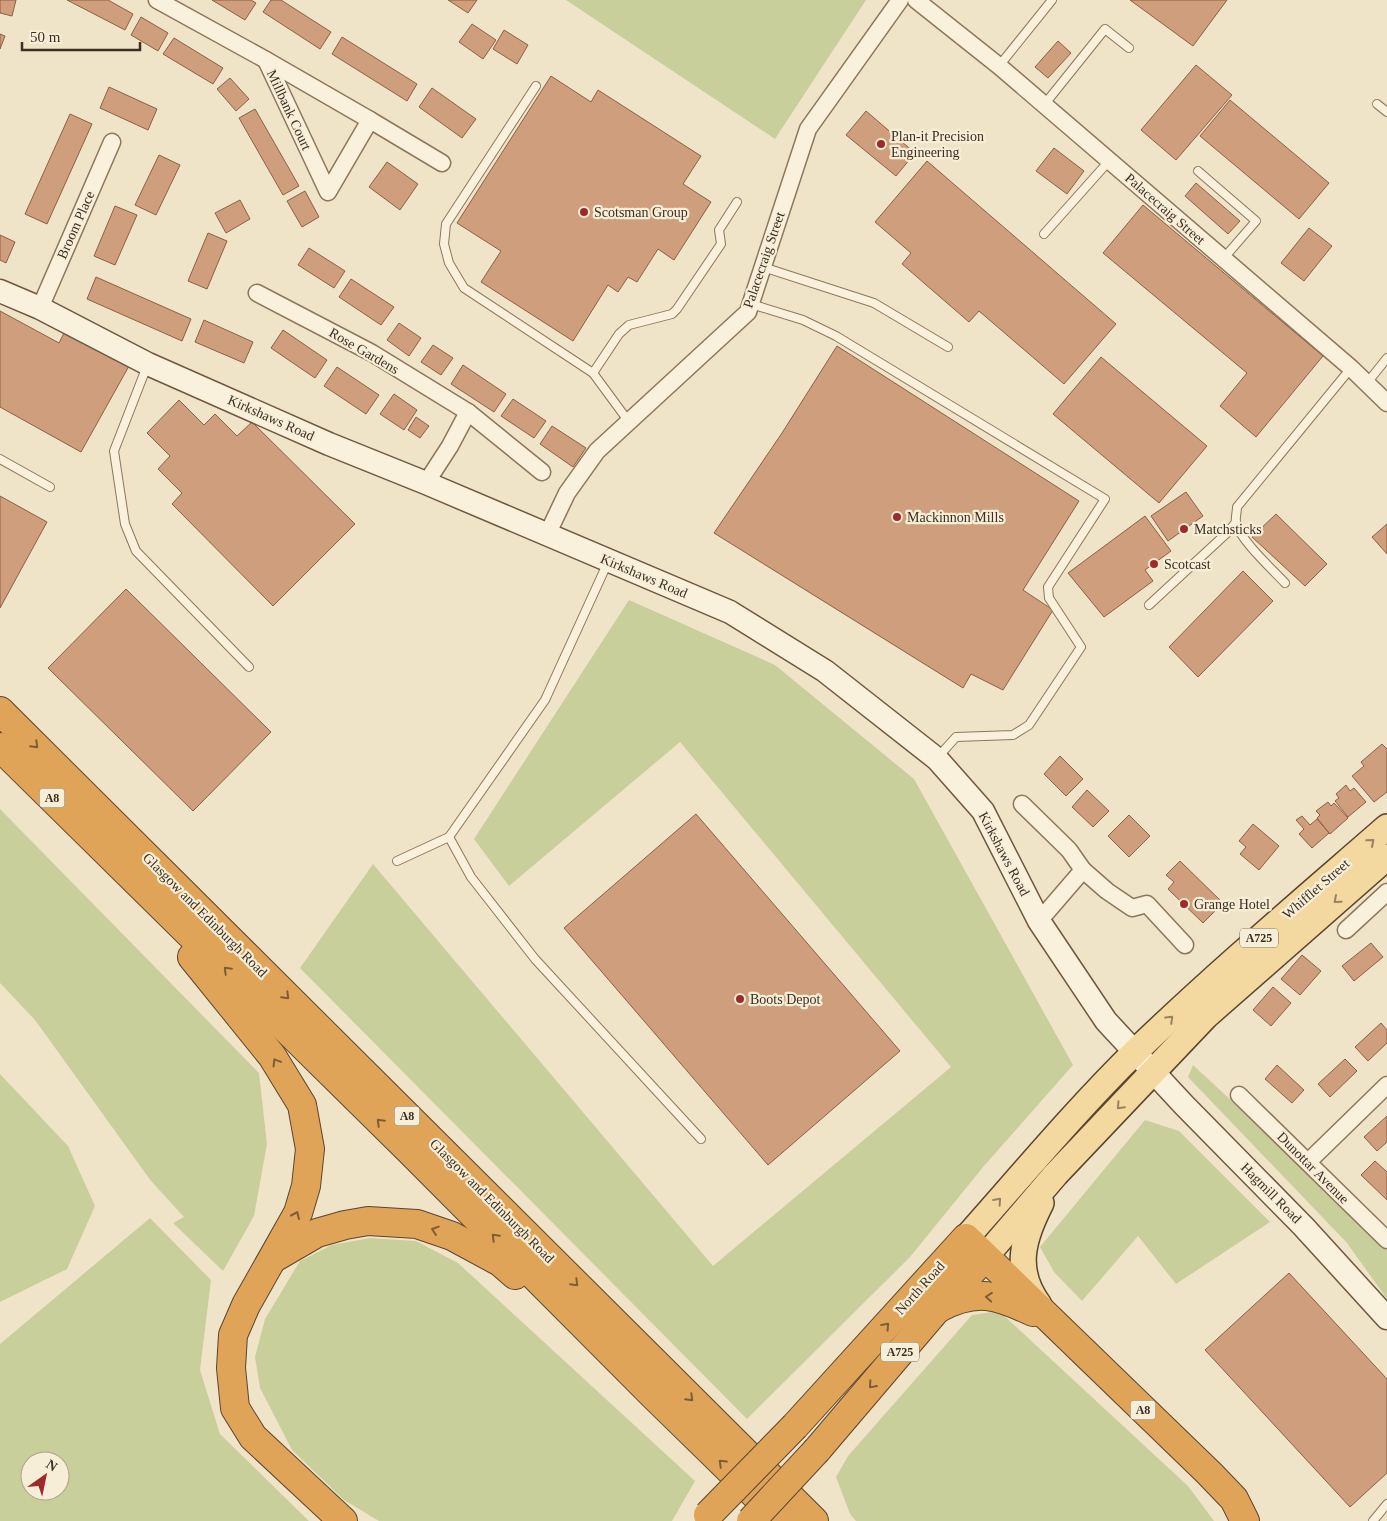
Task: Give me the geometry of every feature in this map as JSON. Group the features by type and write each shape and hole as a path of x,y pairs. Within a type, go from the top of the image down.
{"highway":[{"name":"Glasgow and Edinburgh Road","path":"0,711 803,1518"},
{"name":"Glasgow and Edinburgh Road","path":"0,747 410,1151 654,1396 803,1518"},
{"name":"A8","path":"105,849 272,1056 302,1105 310,1149 306,1186 298,1213 246,1305 233,1336 231,1368 235,1408 253,1437 343,1521"},
{"name":"A8","path":"274,1258 317,1233 368,1220 417,1224 452,1236 500,1262 654,1396"},
{"name":"A8","path":"966,1238 1234,1499 1245,1521"},
{"name":"North Road","path":"705,1518 795,1426 966,1238"},
{"name":"North Road","path":"751,1521 817,1450 985,1257"},
{"path":"937,1310 958,1299 989,1296 1009,1301 1050,1321"}],"main road":[{"name":"Whifflet Street","path":"1135,1052 1214,977 1387,827"},
{"name":"Whifflet Street","path":"1153,1070 1227,996 1387,857"},
{"name":"North Road","path":"966,1238 1087,1102 1135,1052"},
{"name":"North Road","path":"985,1257 1056,1174 1153,1070"},
{"name":"A725","path":"1050,1321 1029,1289 1024,1272 1023,1256 1031,1222 1056,1174"}],"street":[{"path":"157,0 266,60"},
{"name":"Palacecraig Street","path":"547,535 567,493 597,451 748,312 808,129 900,0"},
{"name":"Palacecraig Street","path":"916,0 999,66 1350,368 1387,403"},
{"name":"Millbank Court","path":"266,60 328,192 370,120"},
{"name":"Millbank Court","path":"266,60 442,163"},
{"name":"Broom Place","path":"40,308 112,142"},
{"name":"Kirkshaws Road","path":"0,291 40,308 148,364 329,444 426,483 730,612 824,671 937,759 983,811 1039,921 1106,1021 1135,1052"},
{"name":"Rose Gardens","path":"258,293 372,353 468,412 542,472"},
{"path":"426,483 450,446 468,412"},
{"path":"1022,804 1069,850 1083,870 1132,908 1147,904 1185,945"},
{"path":"1039,921 1083,870"},
{"path":"1346,930 1387,892"},
{"name":"Hagmill Road","path":"1135,1052 1184,1105 1303,1226 1387,1318"},
{"path":"1308,1162 1387,1086"},
{"name":"Dunottar Avenue","path":"1239,1095 1387,1240"}],"lane":[{"path":"999,66 1052,0"},
{"path":"1044,105 1105,29 1129,48"},
{"path":"536,86 446,224 444,244 449,263 464,288 593,373 629,422"},
{"path":"1377,104 1387,112"},
{"path":"1044,234 1109,161"},
{"path":"1198,170 1256,221 1223,259"},
{"path":"593,373 619,334 629,326 672,314 677,309 721,244 718,230 737,202"},
{"path":"763,268 874,303 948,347"},
{"path":"751,304 803,320 836,336 1105,499 1048,587 1049,598 1081,647 1029,725 1014,735 956,737 937,759"},
{"path":"1367,383 1387,358"},
{"path":"148,364 114,450 125,524 136,551 249,667"},
{"path":"1285,583 1248,542 1236,522 1237,507 1350,368"},
{"path":"0,459 50,488"},
{"path":"1148,605 1228,532 1236,522"},
{"path":"397,860 448,837 545,700 608,560"},
{"path":"448,837 471,877 535,959 701,1139"},
{"path":"1373,1521 1387,1504"}],"green space":[{"path":"566,0 866,0 775,139"},
{"path":"629,600 775,665 914,779 1073,1065 984,1166 910,1257 747,1419 300,968 373,864 713,1266 951,1067 680,742 509,886 474,839"},
{"path":"0,809 259,1073 267,1144 254,1216 223,1271 173,1223 184,1217 151,1181 35,1020 0,983"},
{"path":"1193,1065 1301,1165 1387,1250 1387,1299 1347,1243 1188,1077"},
{"path":"0,1074 68,1146 95,1206 67,1269 0,1302"},
{"path":"1145,1120 1179,1131 1270,1222 1176,1284 1138,1236 1082,1301 1054,1272 1040,1247"},
{"path":"150,1218 211,1280 200,1370 220,1434 309,1521 0,1521 0,1344"},
{"path":"370,1238 416,1241 458,1263 695,1481 672,1521 379,1521 344,1500 292,1450 260,1388 255,1357 265,1319 300,1261 332,1245"},
{"path":"999,1311 1188,1486 1214,1521 856,1521 850,1514 836,1477 848,1456 972,1315"}],"building":[{"path":"0,0 16,0 12,16 0,13"},
{"path":"67,0 108,0 133,14 125,30"},
{"path":"212,0 251,0 256,3 245,20"},
{"path":"271,0 281,0 331,32 320,49 263,12"},
{"path":"448,0 477,0 468,13"},
{"path":"1130,0 1227,0 1193,46"},
{"path":"141,17 168,33 158,51 131,35"},
{"path":"472,24 496,40 483,59 459,42"},
{"path":"504,30 528,45 517,64 493,49"},
{"path":"0,34 5,36 0,49"},
{"path":"342,37 417,84 407,101 332,54"},
{"path":"174,38 223,68 213,84 163,54"},
{"path":"1058,41 1071,53 1048,78 1035,67"},
{"path":"1196,65 1232,95 1176,160 1141,130"},
{"name":"Scotsman Group","path":"551,76 591,102 598,90 701,156 683,184 711,202 674,260 658,249 637,282 628,277 618,292 608,285 573,341 481,282 501,251 457,223"},
{"path":"230,78 249,99 236,111 217,89"},
{"path":"109,87 157,109 148,130 100,108"},
{"path":"432,88 476,119 462,138 419,107"},
{"path":"1230,100 1329,183 1299,219 1200,136"},
{"path":"255,109 299,186 283,195 239,118"},
{"name":"Plan-it Precision Engineering","path":"866,111 915,153 896,176 846,135"},
{"path":"70,114 92,124 47,224 25,214"},
{"path":"1054,148 1084,171 1067,194 1036,171"},
{"path":"159,155 180,165 156,215 135,205"},
{"path":"927,161 1116,324 1064,384 979,311 969,322 902,264 911,253 875,222"},
{"path":"387,162 418,184 400,210 369,187"},
{"path":"1196,183 1240,221 1228,234 1185,196"},
{"path":"305,191 319,217 302,227 287,201"},
{"path":"240,200 250,219 226,233 215,213"},
{"path":"1143,205 1323,356 1256,437 1220,406 1247,373 1103,253"},
{"path":"115,206 137,215 115,265 94,256"},
{"path":"1309,228 1332,246 1304,281 1281,263"},
{"path":"208,233 227,241 207,289 188,281"},
{"path":"0,235 15,242 6,263 0,260"},
{"path":"309,248 345,271 334,288 298,265"},
{"path":"96,277 191,319 182,341 87,299"},
{"path":"351,279 394,307 381,325 339,297"},
{"path":"0,311 59,343 65,331 129,366 81,452 0,407"},
{"path":"204,320 253,342 244,363 195,342"},
{"path":"399,323 421,338 409,356 387,340"},
{"path":"283,330 327,360 315,378 271,348"},
{"path":"433,345 453,358 441,375 421,362"},
{"name":"Mackinnon Mills","path":"837,346 1079,501 1023,590 1053,610 1003,690 971,674 963,688 714,533 782,433"},
{"path":"1101,357 1207,446 1159,503 1053,414"},
{"path":"463,365 506,394 494,412 451,384"},
{"path":"337,367 379,395 366,414 324,386"},
{"path":"394,394 417,410 404,430 380,414"},
{"path":"513,399 546,421 534,438 501,416"},
{"path":"179,400 204,425 215,414 237,436 252,422 355,524 273,606 172,504 182,493 158,469 170,456 147,433"},
{"path":"416,417 429,426 420,438 408,430"},
{"path":"552,426 586,448 573,467 540,444"},
{"path":"1186,492 1203,516 1168,541 1151,516"},
{"path":"0,496 47,522 0,608"},
{"path":"1276,514 1327,564 1305,586 1252,537"},
{"path":"1145,516 1171,551 1145,570 1153,581 1104,617 1068,573"},
{"path":"1387,524 1387,554 1372,537"},
{"path":"1243,571 1273,601 1198,677 1169,647"},
{"path":"126,589 271,732 193,811 48,668"},
{"path":"1382,744 1387,749 1387,792 1374,802 1352,776 1364,766 1361,762"},
{"path":"1060,756 1083,779 1066,796 1044,774"},
{"path":"1346,785 1350,791 1354,788 1366,802 1348,817 1335,801 1339,798 1336,794"},
{"path":"1087,790 1109,811 1093,827 1072,807"},
{"path":"1328,802 1331,806 1334,803 1348,818 1330,834 1317,818 1320,815 1316,811"},
{"name":"Boots Depot","path":"696,814 900,1051 768,1165 564,928"},
{"path":"1129,815 1150,836 1129,857 1108,836"},
{"path":"1302,816 1310,825 1317,819 1329,833 1312,848 1299,834 1304,829 1296,820"},
{"path":"1253,824 1279,846 1259,870 1240,854 1246,847 1239,841"},
{"path":"1180,861 1223,903 1203,923 1168,889 1174,882 1166,875"},
{"path":"1371,943 1383,957 1354,981 1342,966"},
{"path":"1302,955 1321,971 1300,995 1281,979"},
{"path":"1273,987 1291,1003 1271,1026 1253,1010"},
{"path":"1381,1023 1387,1030 1387,1043 1368,1061 1355,1047"},
{"path":"1345,1059 1357,1071 1330,1097 1318,1084"},
{"path":"1277,1065 1304,1090 1292,1103 1265,1079"},
{"path":"1387,1116 1387,1142 1377,1151 1364,1137"},
{"path":"1375,1161 1387,1172 1387,1200 1361,1175"},
{"path":"1289,1273 1387,1379 1387,1473 1350,1507 1205,1350"}],"place":[{"name":"Plan-it Precision Engineering","path":"881,144"},
{"name":"Scotsman Group","path":"584,212"},
{"name":"Mackinnon Mills","path":"897,517"},
{"name":"Matchsticks","path":"1184,529"},
{"name":"Scotcast","path":"1154,564"},
{"name":"Grange Hotel","path":"1184,904"},
{"name":"Boots Depot","path":"740,999"}]}
